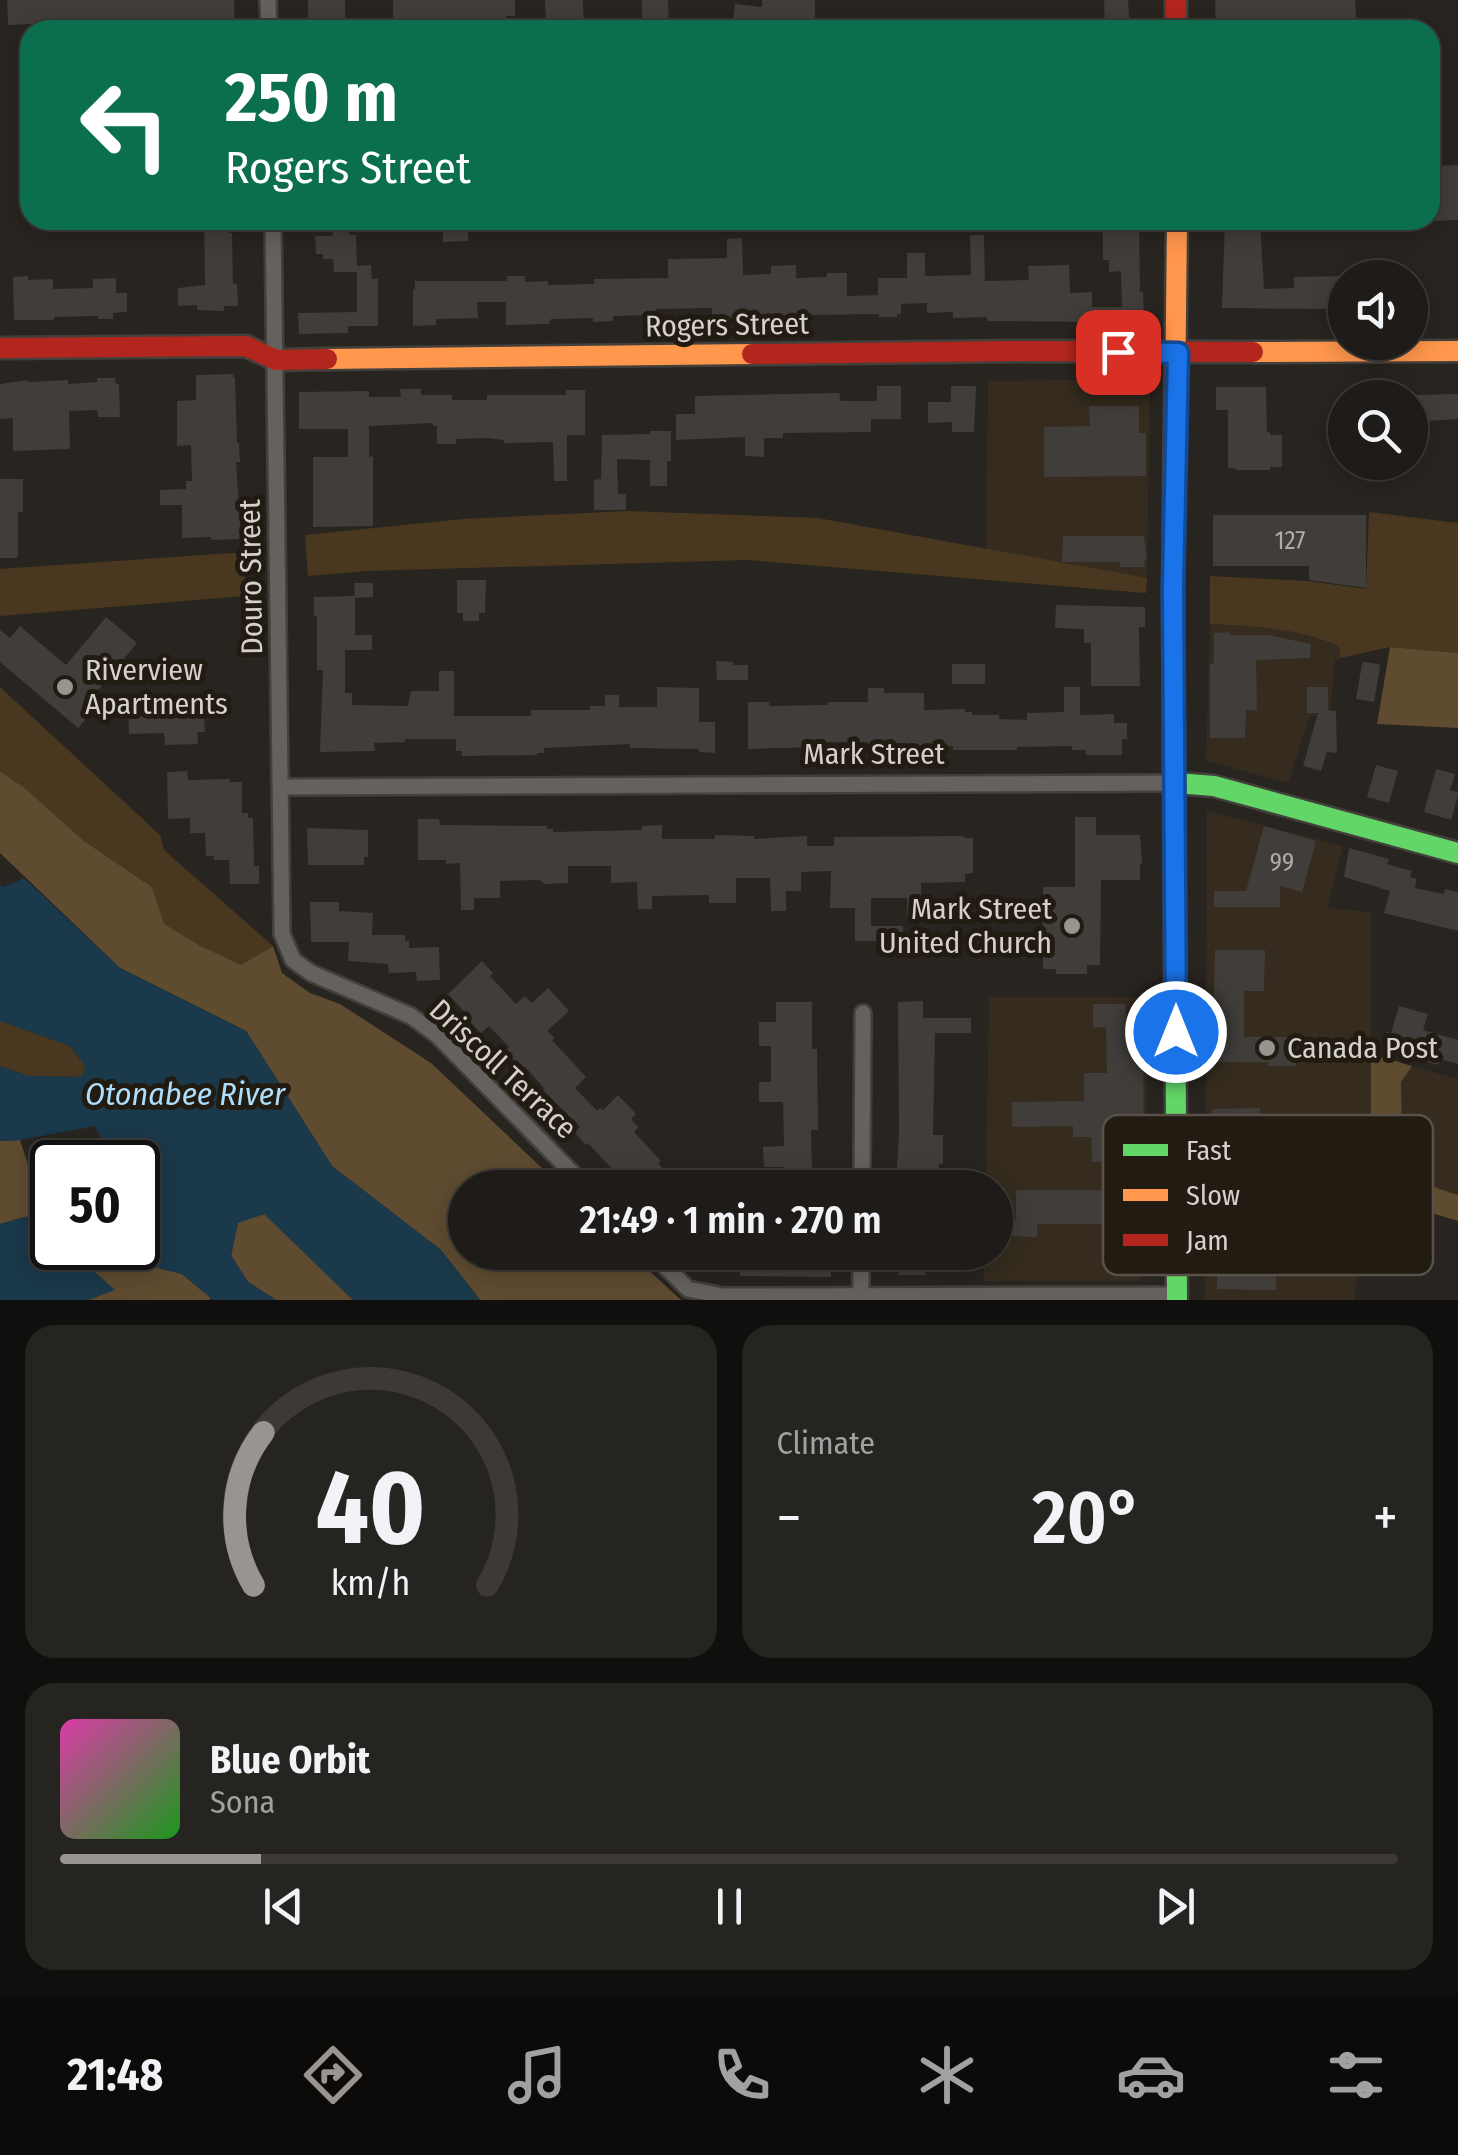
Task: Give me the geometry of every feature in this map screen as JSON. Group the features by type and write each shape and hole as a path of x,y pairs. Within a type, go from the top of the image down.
{"street":[{"name":"Douro Street","path":"273,230 282,934"},
{"path":"1177,230 1173,587 1177,1115"},
{"name":"Rogers Street","path":"0,348 246,346 276,360 1017,351 1458,351"},
{"name":"Mark Street","path":"281,787 1176,783 1214,786 1458,853"},
{"name":"Driscoll Terrace","path":"282,934 292,960 311,973 412,1016 438,1036 569,1170"},
{"path":"862,1170 863,1013"},
{"path":"670,1270 688,1289 723,1296 1177,1298"},
{"path":"861,1270 861,1295"}],"shaded area":[{"path":"1150,379 1147,578 986,550 988,381"},
{"path":"627,511 818,518 1147,578 1146,593 748,560 308,576 305,535 463,519"},
{"path":"1369,512 1458,523 1458,653 1390,647 1340,658 1339,646 1307,635 1210,624 1210,576 1307,581 1366,589"},
{"path":"246,552 245,596 0,616 0,569"},
{"path":"1210,624 1267,626 1315,636 1339,646 1330,716 1310,716 1288,783 1206,761"},
{"path":"1390,647 1458,653 1458,728 1377,724"},
{"path":"0,687 160,835 164,850 273,946 241,965 163,924 152,887 84,841 0,771"},
{"path":"0,771 84,841 152,887 164,924 241,965 273,946 282,973 310,993 340,1004 431,1063 544,1170 448,1170 448,1259 332,1166 246,1031 120,968 0,853"},
{"path":"1207,811 1343,846 1327,908 1371,912 1371,1115 1206,1115"},
{"path":"989,997 1147,997 1147,1115 1103,1115 1103,1275 1144,1275 1137,1281 984,1281 984,1270 1013,1270 1013,1170 986,1170"},
{"path":"0,1021 70,1046 86,1067 82,1077 28,1076 0,1066"},
{"path":"1371,1054 1412,1066 1401,1082 1402,1115 1371,1115"},
{"path":"1412,1066 1458,1079 1458,1195 1433,1187 1433,1115 1402,1115 1401,1082"},
{"path":"20,1140 30,1171 30,1216 0,1224 0,1141"},
{"path":"1433,1187 1458,1195 1458,1221 1433,1214"},
{"path":"265,1214 353,1300 276,1300 248,1282 231,1256 238,1222"},
{"path":"160,1268 182,1274 211,1298 88,1300 113,1290 92,1270"},
{"path":"457,1270 648,1270 681,1300 480,1300"},
{"path":"1205,1275 1358,1275 1354,1300 1205,1300"}],"water":[{"name":"Otonabee River","path":"24,878 120,968 246,1031 332,1166 441,1250 448,1259 448,1270 457,1270 480,1300 353,1300 264,1214 238,1223 231,1255 248,1282 276,1300 213,1300 182,1274 160,1268 160,1140 99,1140 95,1126 0,1141 0,1066 28,1076 81,1077 86,1067 70,1046 0,1021 0,885 4,887"},
{"name":"Otonabee River","path":"30,1216 30,1270 93,1270 115,1290 88,1300 0,1300 0,1224"}],"building":[{"path":"7,0 234,0 235,20 20,20 20,24 8,25"},
{"path":"308,0 345,0 345,20 308,20"},
{"path":"393,0 515,0 515,16 506,19 393,20"},
{"path":"545,0 583,0 584,20 546,20"},
{"path":"642,0 668,0 669,20 642,20"},
{"path":"762,0 815,0 815,20 733,20 735,4 762,7"},
{"path":"1104,0 1128,0 1129,20 1105,20"},
{"path":"1215,0 1355,0 1356,20 1216,20"},
{"path":"1458,165 1458,220 1440,221 1440,166"},
{"path":"204,230 229,230 238,306 224,306 224,311 197,310 197,305 178,306 178,288 205,285"},
{"path":"333,230 349,230 349,235 356,235 357,266 371,265 372,279 378,279 378,326 348,326 348,333 299,334 298,313 357,312 357,272 334,272 333,259 316,254 315,236 333,236"},
{"path":"443,230 468,230 468,241 443,242"},
{"path":"1103,230 1139,230 1144,325 953,318 953,312 927,313 927,303 901,304 897,317 812,315 812,323 712,321 712,308 656,309 657,315 613,316 613,321 551,319 549,324 506,325 506,302 477,302 478,318 436,319 436,325 413,326 415,281 507,281 507,276 525,276 525,282 548,281 548,285 594,284 594,279 668,278 668,259 727,258 727,239 742,238 743,275 771,274 771,266 796,265 796,278 847,273 847,296 878,295 878,278 907,278 907,253 925,253 925,276 971,275 970,235 984,235 985,281 1029,280 1028,266 1069,265 1070,293 1092,292 1092,307 1122,307 1121,271 1109,272 1109,260 1103,260"},
{"path":"1225,230 1261,230 1264,289 1294,288 1294,277 1328,276 1328,309 1222,308"},
{"path":"28,276 28,280 53,279 53,289 93,288 93,279 116,278 116,293 127,293 127,312 113,313 113,319 98,316 14,320 13,277"},
{"path":"233,374 241,539 182,538 182,505 160,505 160,490 186,489 186,481 192,481 191,445 177,446 177,401 196,400 196,375"},
{"path":"97,378 115,378 119,384 120,417 98,417 97,410 69,411 70,449 13,451 13,418 0,419 0,384 68,380 68,384 97,382"},
{"path":"877,386 901,386 901,419 871,419 871,432 783,433 783,438 764,438 764,457 745,456 745,437 676,440 676,414 695,414 695,396 839,393 841,401 877,401"},
{"path":"951,386 976,386 974,432 952,432 952,422 928,423 928,402 951,402"},
{"path":"1216,387 1266,387 1267,432 1282,435 1282,467 1228,468 1228,410 1216,410"},
{"path":"400,389 421,389 421,395 452,395 452,400 487,400 487,395 566,395 566,390 585,390 585,435 567,435 567,481 554,481 553,442 504,443 487,438 437,444 437,426 433,423 369,426 373,526 313,527 313,457 348,457 348,429 299,429 299,392 369,391 369,397 401,397"},
{"path":"1458,394 1458,419 1428,421 1428,395"},
{"path":"1089,406 1139,406 1139,433 1146,433 1146,476 1044,477 1044,427 1090,426"},
{"path":"671,431 667,486 650,486 650,460 617,459 618,494 626,494 626,510 594,510 594,480 601,479 602,435"},
{"path":"0,479 23,479 16,558 0,558"},
{"path":"1213,515 1366,515 1366,588 1309,580 1309,566 1213,566"},
{"path":"1063,536 1144,536 1147,559 1144,567 1120,567 1120,562 1062,562"},
{"path":"457,580 486,580 485,613 479,613 479,621 463,621 463,613 457,613"},
{"path":"354,583 373,583 373,597 355,598 355,635 372,635 372,650 345,650 345,693 352,693 352,705 408,706 411,691 439,691 439,671 454,671 454,716 531,716 531,710 590,710 590,706 605,706 605,695 619,695 619,707 657,707 657,687 699,688 699,722 715,722 715,753 699,749 630,748 630,744 544,748 544,753 537,755 462,756 462,751 456,751 456,739 405,739 374,743 375,751 320,752 323,670 317,670 314,597 355,596"},
{"path":"1056,605 1145,607 1145,627 1139,627 1140,686 1091,686 1091,643 1084,643 1084,629 1055,628"},
{"name":"Riverview Apartments","path":"106,617 137,643 83,708 90,714 78,728 0,662 0,630 10,638 20,626 66,665"},
{"path":"1214,633 1311,644 1310,658 1256,660 1257,710 1246,710 1245,738 1210,738"},
{"path":"716,661 748,665 748,680 717,680"},
{"path":"1364,662 1380,667 1374,702 1356,699"},
{"path":"952,664 985,664 985,684 952,684"},
{"path":"1064,687 1080,687 1080,715 1114,714 1114,723 1127,723 1122,755 1086,755 1086,750 1072,750 1072,746 953,750 953,746 868,746 868,742 748,749 748,702 769,702 769,706 868,702 868,688 884,688 884,693 924,693 924,710 965,709 972,715 1027,720 1027,713 1064,712"},
{"path":"1307,687 1328,687 1328,710 1336,711 1337,753 1327,752 1321,771 1303,766 1318,713 1307,713"},
{"path":"172,699 188,699 188,704 197,704 197,717 204,717 205,732 197,732 198,744 165,745 164,733 129,734 128,708 164,707 172,704"},
{"path":"1376,765 1398,771 1389,803 1367,797"},
{"path":"1436,769 1455,774 1450,790 1458,795 1451,820 1424,812"},
{"path":"187,771 188,780 242,782 242,813 253,818 254,866 259,866 259,884 230,884 229,860 206,856 205,833 190,833 190,818 168,819 167,772"},
{"name":"Mark Street United Church","path":"1075,817 1096,817 1096,835 1140,835 1142,864 1140,880 1101,880 1100,965 1087,965 1087,974 1056,974 1056,969 1043,969 1043,887 1075,887"},
{"path":"418,819 439,819 440,825 547,826 553,832 640,830 642,826 662,825 662,839 807,836 807,846 834,846 834,837 964,836 973,838 973,873 965,874 965,882 921,883 921,918 907,918 907,898 871,898 871,926 903,926 903,953 880,953 880,941 855,941 855,908 830,908 831,871 801,872 801,891 786,891 786,911 771,911 770,878 736,878 736,903 709,903 709,895 652,896 652,909 638,909 637,882 611,883 611,866 568,866 568,883 500,881 500,898 474,898 474,910 461,910 460,863 418,860"},
{"path":"1264,826 1316,841 1302,892 1280,886 1280,907 1214,907 1214,891 1246,891"},
{"path":"307,828 368,830 368,857 364,857 364,865 308,865"},
{"path":"1349,848 1389,859 1387,864 1412,871 1410,877 1417,879 1415,888 1444,894 1445,889 1458,892 1458,931 1384,913 1390,891 1344,877"},
{"path":"310,902 339,902 339,911 373,913 372,935 405,935 409,948 439,947 440,980 417,981 416,972 389,973 388,964 348,961 349,942 311,942"},
{"path":"1215,950 1265,950 1264,991 1244,991 1244,1037 1296,1037 1296,1066 1212,1062"},
{"path":"482,961 493,973 490,976 516,1004 525,996 532,1003 548,988 569,1011 547,1031 586,1077 575,1088 597,1111 618,1095 636,1114 631,1119 638,1127 634,1132 661,1161 658,1163 664,1170 613,1170 574,1132 580,1127 505,1051 509,1047 489,1026 481,1033 448,994"},
{"path":"923,1001 923,1018 971,1018 971,1033 935,1033 933,1135 943,1135 943,1164 939,1164 939,1170 897,1170 898,1002"},
{"path":"776,1002 812,1002 818,1130 811,1130 812,1168 818,1170 764,1167 763,1147 784,1146 783,1102 759,1102 759,1082 771,1082 771,1046 759,1046 759,1022 776,1022"},
{"path":"1093,1004 1126,1004 1126,1030 1143,1030 1144,1115 1103,1115 1103,1162 1092,1162 1091,1137 1073,1137 1073,1126 1012,1127 1012,1102 1084,1101 1084,1073 1107,1073 1106,1027 1093,1028"},
{"path":"1399,1006 1428,1014 1423,1030 1458,1040 1458,1064 1440,1059 1438,1065 1382,1049"},
{"path":"1260,1108 1260,1115 1212,1115 1212,1109"},
{"path":"1016,1190 1103,1190 1103,1224 1037,1224 1037,1237 1013,1236"},
{"path":"740,1270 831,1270 831,1277 740,1276"},
{"path":"899,1270 941,1270 925,1271 925,1275 899,1275"},
{"path":"1217,1275 1276,1275 1276,1290 1217,1289"}],"traffic: fast":[{"path":"1173,596 1176,1115"},
{"path":"1176,783 1214,786 1458,853"},
{"path":"1177,1275 1177,1300"}],"traffic: slow":[{"path":"1173,596 1177,230"},
{"path":"1253,352 1458,351"},
{"path":"327,359 752,354"}],"traffic: jam":[{"path":"1176,0 1176,20"},
{"path":"0,348 246,346 276,360 327,359"},
{"path":"752,354 1253,352"}],"place":[{"name":"Riverview Apartments","path":"65,687"},
{"name":"Mark Street United Church","path":"1072,926"},
{"name":"Canada Post","path":"1267,1048"}],"route":[{"path":"1118,352 1178,353 1173,587 1176,1032"}]}
